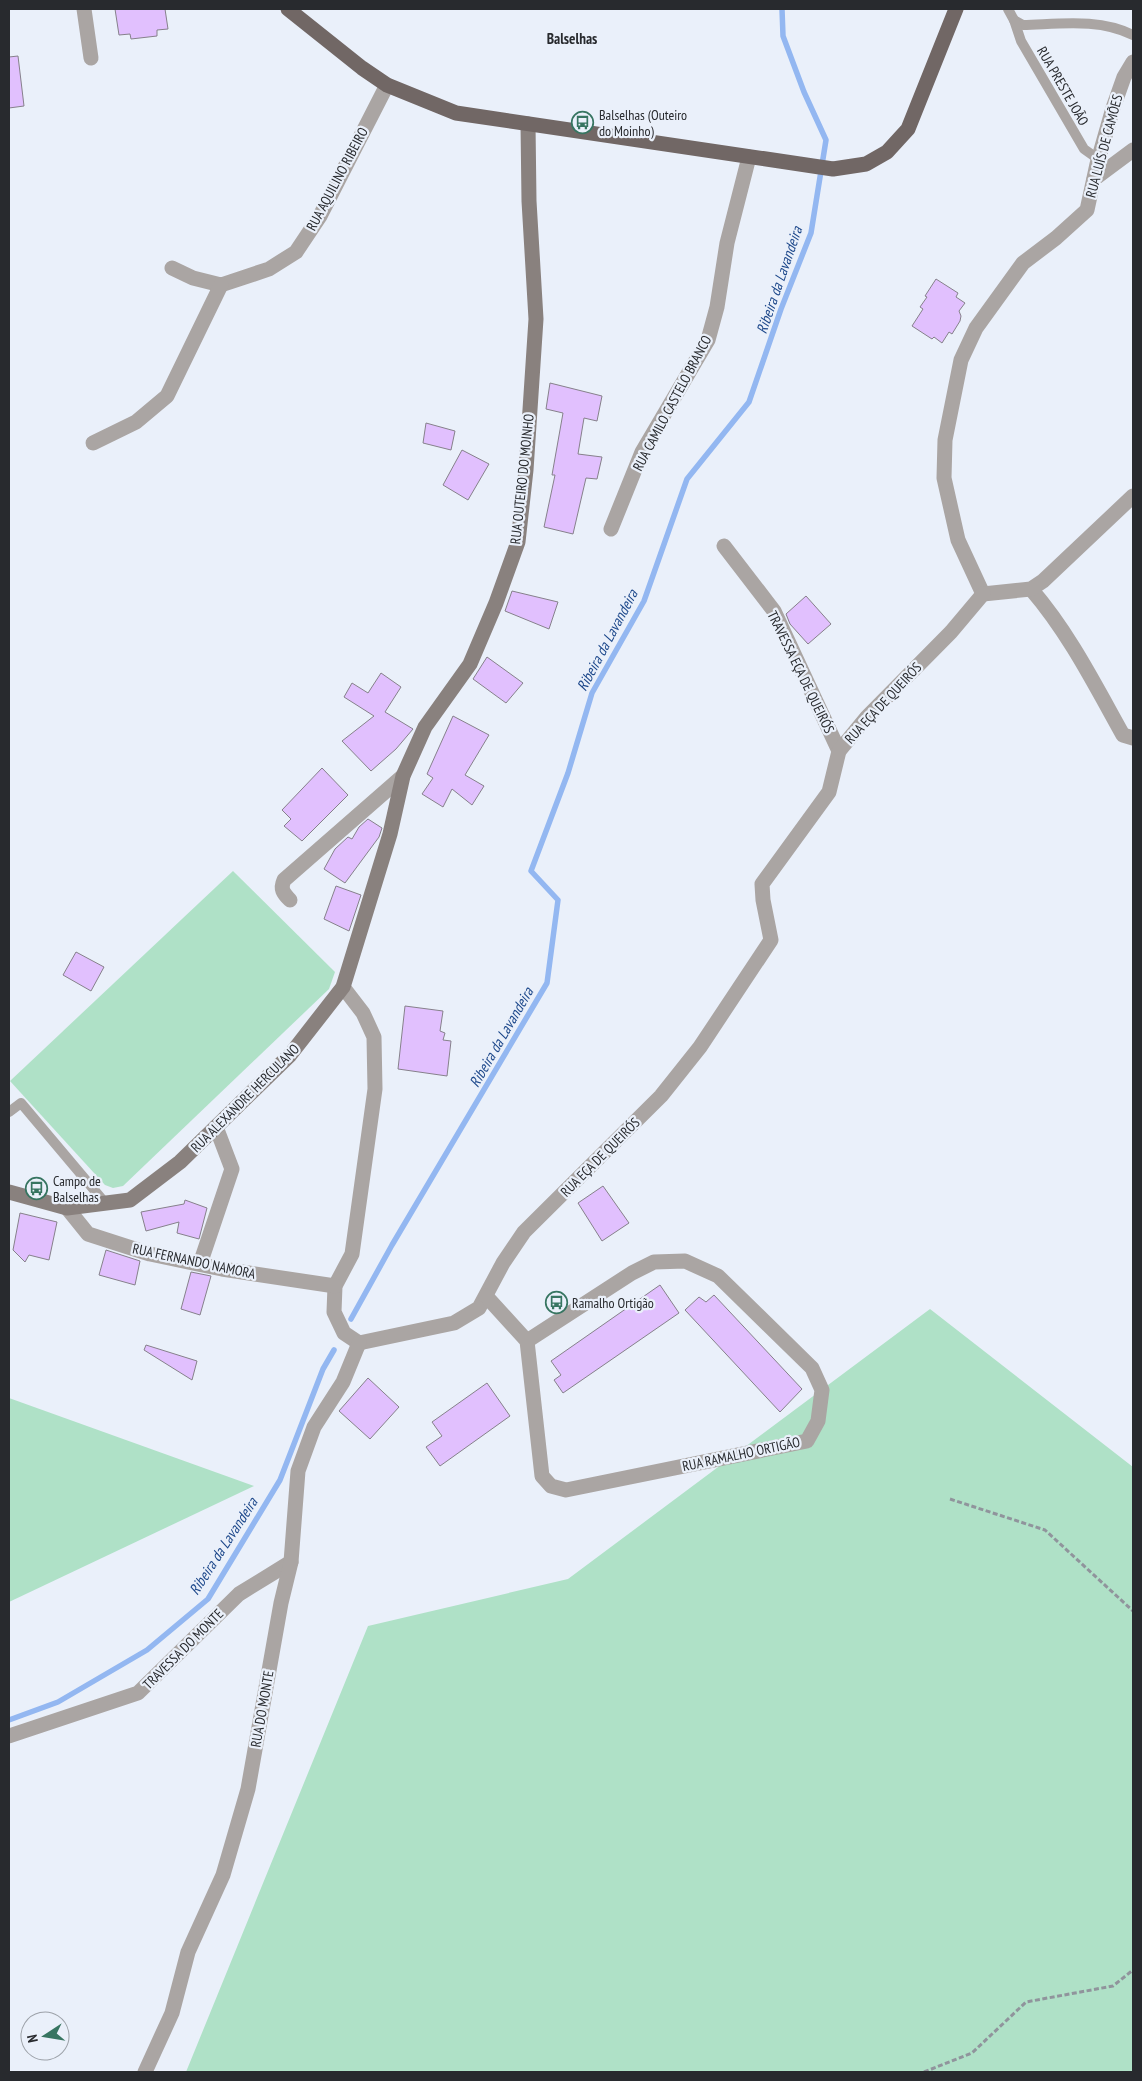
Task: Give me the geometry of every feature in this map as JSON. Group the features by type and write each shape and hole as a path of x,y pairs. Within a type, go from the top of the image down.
{"main road":[{"path":"288,9 362,68 387,85 456,112 833,169 866,164 887,152 908,129 956,9"}],"street":[{"path":"84,9 91,58"},
{"name":"RUA LUÍS DE CAMÕES","path":"984,594 958,540 944,478 944,440 961,360 976,328 1022,263 1056,238 1088,210 1098,160 1124,76 1133,62"},
{"name":"RUA AQUILINO RIBEIRO","path":"221,285 269,270 296,252 320,216 387,85"},
{"name":"RUA OUTEIRO DO MOINHO","path":"290,900 284,894 281,887 284,880 403,776 425,727 470,664 496,603 518,542 536,319 528,124"},
{"path":"1094,179 1133,150"},
{"name":"RUA CAMILO CASTELO BRANCO","path":"611,529 642,452 708,340 717,307 727,243 749,157"},
{"path":"93,442 136,422 167,396 221,285 193,278 172,268"},
{"path":"984,594 1031,589 1043,581 1133,496"},
{"name":"TRAVESSA EÇA DE QUEIRÓS","path":"724,546 774,611 839,751"},
{"path":"1031,589 1084,664 1123,736 1133,738"},
{"name":"RUA EÇA DE QUEIRÓS","path":"359,1343 454,1323 479,1308 503,1263 524,1232 661,1096 700,1047 771,940 763,900 762,884 829,792 839,751 867,717 951,632 984,594"},
{"name":"RUA ALEXANDRE HERCULANO","path":"9,1192 68,1208 130,1200 180,1162 290,1055 343,987 390,834 403,776"},
{"path":"343,987 363,1013 374,1037 375,1089 352,1254 335,1286 334,1312 344,1334 359,1343"},
{"path":"200,1264 232,1169 216,1126"},
{"name":"RUA FERNANDO NAMORA","path":"68,1208 88,1234 150,1254 335,1286"},
{"name":"RUA RAMALHO ORTIGÃO","path":"685,1261 718,1276 812,1368 822,1390 818,1421 807,1440 566,1490 551,1486 542,1476 527,1340 632,1273 654,1262 685,1261"},
{"path":"486,1296 527,1340"},
{"name":"RUA DO MONTE","path":"145,2072 172,2013 188,1952 223,1874 248,1789 281,1603 291,1562 298,1471 314,1426 344,1382 359,1343"},
{"name":"TRAVESSA DO MONTE","path":"9,1736 138,1693 239,1594 291,1562"}],"lane":[{"name":"RUA PRESTE JOÃO","path":"1008,9 1021,41 1084,149 1098,160"},
{"name":"RUA PRESTE JOÃO","path":"1014,20 1023,25 1094,23 1118,28 1133,35"},
{"path":"9,1112 21,1103 106,1204"}],"path":[{"path":"950,1499 1045,1530 1133,1611"},
{"path":"924,2072 972,2053 1026,2002 1113,1986 1133,1970"}],"green space":[{"path":"233,871 335,972 329,989 123,1186 113,1188 105,1185 10,1081"},
{"path":"930,1309 1133,1467 1133,2072 186,2072 368,1626 568,1579"},
{"path":"9,1398 254,1486 9,1602"}],"building":[{"path":"115,9 165,9 168,29 157,30 157,36 131,39 130,34 119,35"},
{"path":"18,56 24,106 9,108 9,57"},
{"path":"936,279 958,293 956,297 965,303 959,311 960,321 952,334 949,332 942,343 912,326 923,309 920,307 927,297 925,296"},
{"path":"550,383 602,396 597,421 584,418 578,454 602,457 597,479 586,478 573,534 544,527 555,475 552,475 563,413 546,409"},
{"path":"426,423 455,431 451,450 423,443"},
{"path":"462,450 489,464 468,500 443,485"},
{"path":"512,591 558,602 549,629 505,611"},
{"path":"806,596 831,624 808,644 790,624 786,614"},
{"path":"487,657 523,683 506,703 473,679"},
{"path":"381,673 401,687 385,712 413,729 396,749 371,771 342,741 374,716 344,697 352,683 368,693"},
{"path":"453,716 489,735 465,775 484,786 472,805 452,789 443,807 422,794 433,778 427,774"},
{"path":"322,768 348,795 302,841 284,826 291,819 282,810"},
{"path":"368,819 382,828 379,837 345,883 324,869 335,849 348,837 352,839 359,827"},
{"path":"336,886 361,895 349,931 324,919"},
{"path":"76,952 104,967 91,991 63,975"},
{"path":"405,1006 443,1011 440,1031 445,1033 443,1040 451,1041 447,1076 398,1069"},
{"path":"603,1186 629,1223 602,1241 578,1203"},
{"path":"185,1200 207,1208 199,1239 177,1233 179,1222 146,1231 141,1212 184,1204"},
{"path":"20,1213 57,1222 49,1260 29,1255 25,1262 13,1250"},
{"path":"106,1250 140,1261 135,1285 99,1275"},
{"path":"191,1272 211,1276 200,1315 181,1309"},
{"path":"660,1285 679,1313 563,1393 554,1380 561,1375 551,1361"},
{"path":"714,1295 802,1389 780,1412 685,1310 699,1297 706,1302"},
{"path":"146,1345 197,1361 192,1380 144,1350"},
{"path":"368,1378 399,1407 370,1439 339,1411"},
{"path":"487,1383 510,1416 440,1466 426,1447 442,1436 432,1422"}],"waterway":[{"name":"Ribeira da Lavandeira","path":"351,1319 392,1245 547,983 558,900 531,871 568,773 592,693 644,601 687,479 749,402 781,309 811,233 826,140 804,92 783,36 782,9"},
{"name":"Ribeira da Lavandeira","path":"9,1720 58,1702 147,1650 208,1599 280,1480 323,1369 334,1350"}],"place":[{"name":"Balselhas (Outeiro do Moinho)","path":"583,123"},
{"name":"Campo de Balselhas","path":"37,1189"},
{"name":"Ramalho Ortigão","path":"556,1303"}],"district":[{"name":"Balselhas","path":"572,38"}]}
